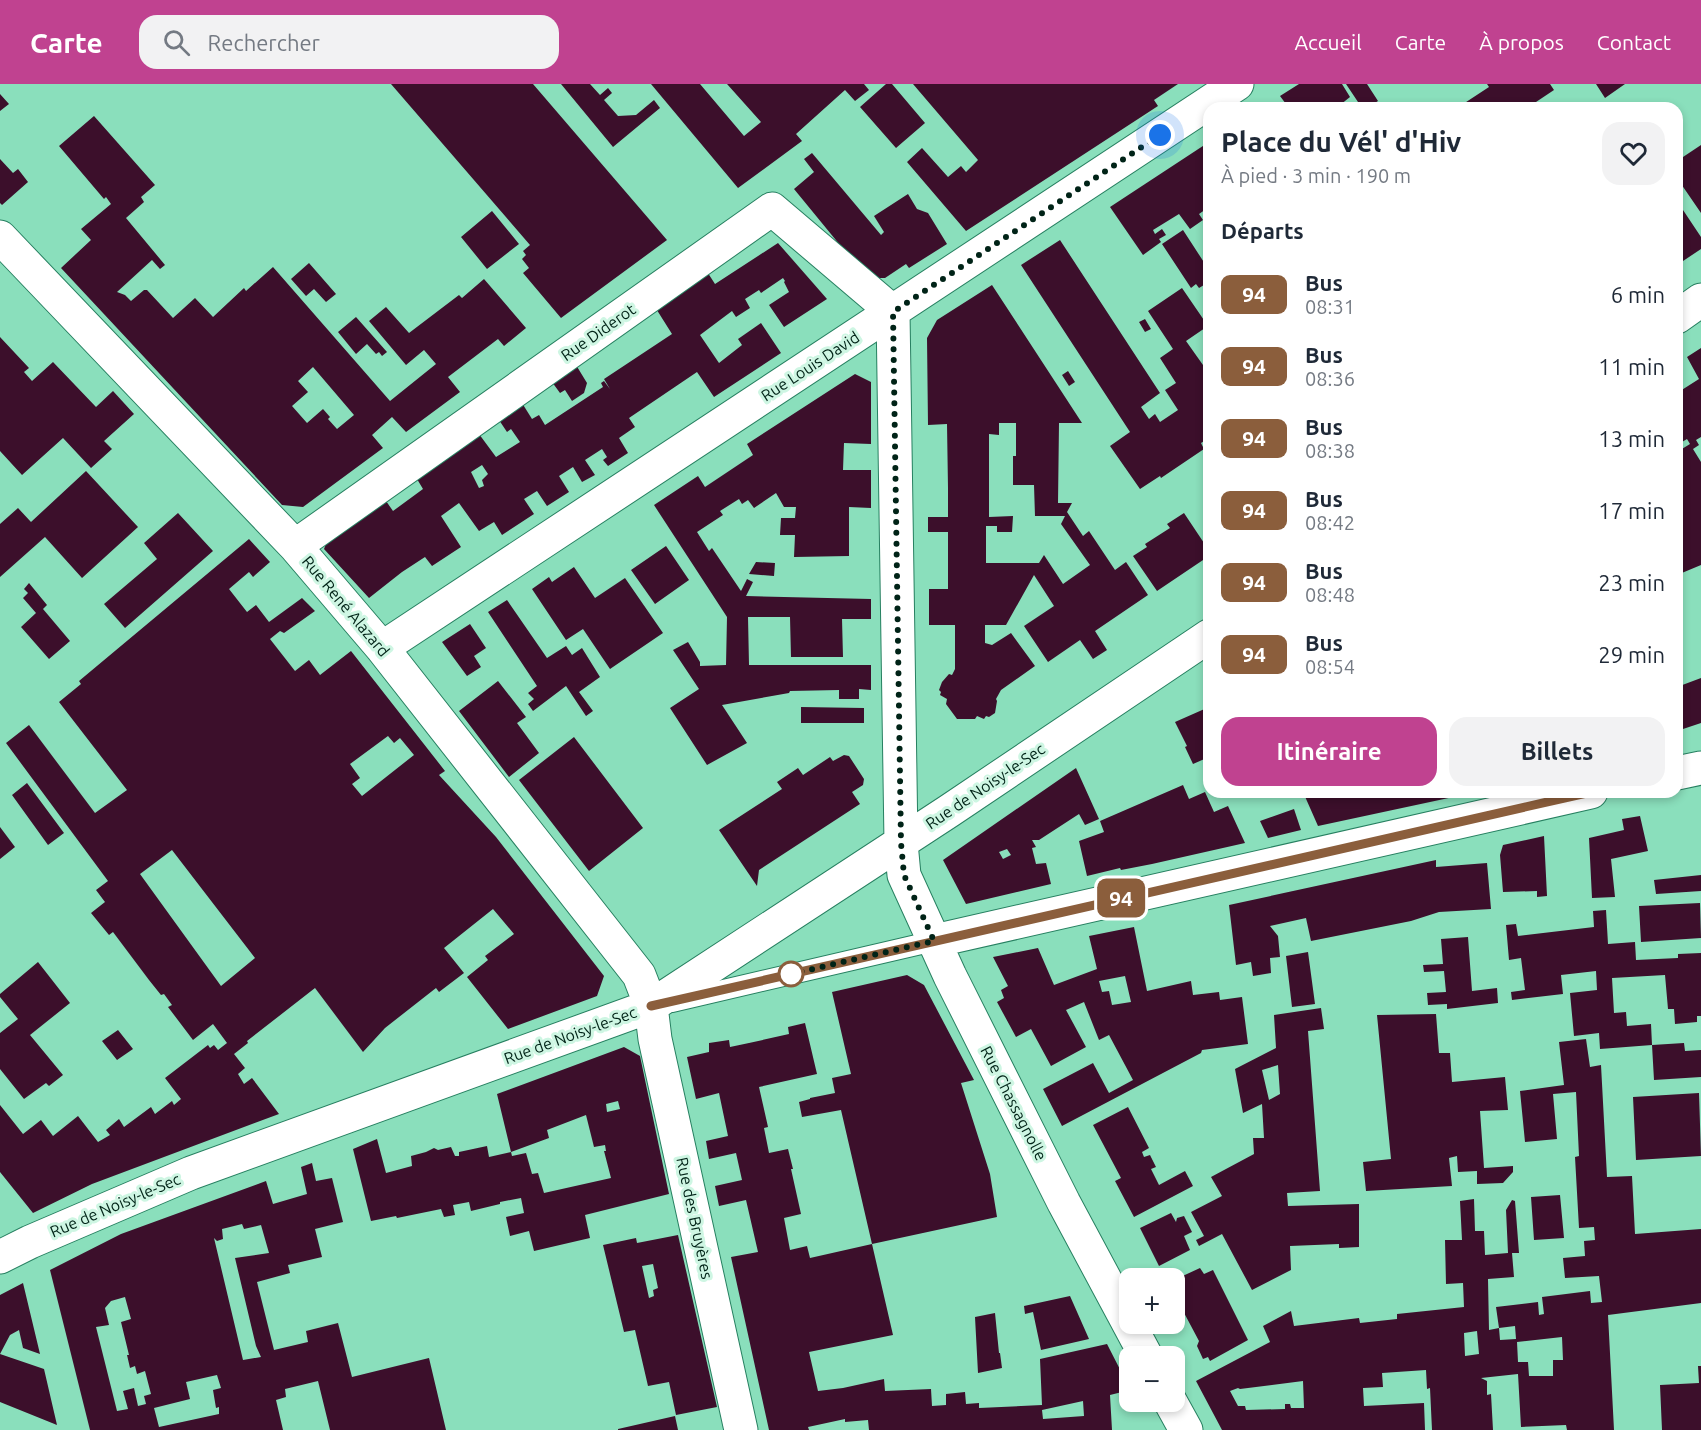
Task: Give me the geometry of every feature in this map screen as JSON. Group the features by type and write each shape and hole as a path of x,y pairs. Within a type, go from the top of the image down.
{"street":[{"name":"Rue Louis David","path":"1210,102 1237,84"},
{"name":"Rue Louis David","path":"382,648 1203,107"},
{"name":"Rue Diderot","path":"295,546 772,209 893,312"},
{"name":"Rue René Alazard","path":"0,237 295,546 382,648 639,975 651,1006"},
{"path":"1683,313 1701,300"},
{"name":"Rue Chassagnolle","path":"893,312 901,843 904,875 955,986 1064,1203 1141,1346"},
{"name":"Rue de Noisy-le-Sec","path":"0,1257 191,1173 651,1006 901,843 1203,640"},
{"path":"1683,772 1701,768"},
{"path":"934,941 1565,798"},
{"name":"Rue des Bruyères","path":"651,1006 655,1039 741,1430"},
{"path":"1176,1412 1186,1430"}],"lane":[{"path":"651,1006 934,941"}],"building":[{"path":"391,84 533,84 667,240 561,318 523,273 529,268 522,259 526,255 523,251 530,245"},
{"path":"561,84 590,84 600,95 608,88 612,93 604,100 618,116 636,115 654,100 660,108 613,147"},
{"path":"651,84 700,84 744,136 761,122 727,84 864,84 869,90 855,101 845,90 796,134 802,141 738,188"},
{"path":"886,84 892,84 925,123 896,148 860,107"},
{"path":"913,84 1178,84 1154,100 1158,106 966,231 907,162 922,148 948,177 961,166 966,172 978,160"},
{"path":"1299,84 1342,84 1350,97 1344,102 1284,102 1280,96"},
{"path":"1346,84 1367,84 1378,101 1358,102"},
{"path":"1487,84 1550,84 1554,90 1536,102 1466,102 1489,87"},
{"path":"1596,84 1625,84 1605,98"},
{"path":"0,94 9,104 0,111"},
{"path":"94,116 155,185 141,197 144,202 126,218 165,265 160,269 152,260 117,292 125,295 131,301 147,290 173,318 195,298 213,317 244,288 246,291 273,267 390,401 436,364 424,350 406,365 369,321 386,307 409,333 459,295 462,298 484,279 526,328 504,346 498,339 448,377 460,392 406,432 392,417 372,435 383,448 303,507 282,505 61,268 91,240 81,229 111,204 106,197 104,199 59,146","holes":["313,367 354,415 337,429 323,409 307,423 292,406 308,392 298,381"]},
{"path":"1701,145 1701,213 1683,187 1683,157"},
{"path":"1203,146 1203,211 1199,214 1203,220 1190,229 1179,214 1153,230 1155,234 1162,229 1166,235 1159,239 1161,242 1143,255 1110,207"},
{"path":"812,153 881,235 884,232 874,216 908,194 917,209 928,213 947,244 909,268 906,264 885,278 867,278 794,189 814,172 804,159"},
{"path":"0,159 13,173 18,169 28,182 2,205 0,203"},
{"path":"1683,210 1701,237 1701,249 1683,261"},
{"path":"492,211 519,244 487,269 461,237"},
{"path":"1183,230 1203,261 1203,286 1199,288 1196,284 1191,288 1162,244"},
{"path":"1060,240 1160,393 1141,407 1149,419 1155,414 1160,422 1178,410 1165,390 1176,383 1160,358 1173,349 1148,311 1182,288 1203,319 1203,329 1186,341 1203,365 1203,442 1201,443 1203,450 1140,489 1110,446 1130,432 1021,265"},
{"path":"778,243 827,299 784,327 769,305 789,292 783,278 761,293 759,290 745,299 750,308 736,317 732,311 700,335 719,363 742,345 738,339 761,323 781,353 714,397 697,372 629,418 635,427 619,438 628,453 608,466 603,460 607,457 602,449 585,460 595,475 582,482 573,467 559,476 569,492 547,506 537,491 524,499 534,514 502,535 494,522 479,531 459,503 441,516 461,547 432,566 425,557 369,598 324,549 326,544 386,501 393,511 423,489 417,479 479,434 496,457 520,442 511,429 507,432 499,420 522,403 532,419 539,415 545,425 603,387 601,383 604,381 610,389 604,379 672,334 655,307 706,270 715,284","holes":["482,465 488,474 482,480 484,486 479,488 471,472"]},
{"path":"309,263 336,294 326,302 314,289 306,296 291,279"},
{"path":"992,285 1082,423 1059,423 1058,503 1072,503 1067,512 1083,536 1089,531 1115,570 1126,562 1148,595 1095,631 1107,650 1093,659 1080,640 1048,662 1024,626 1054,606 1034,575 1006,625 985,625 985,643 992,645 1011,633 1035,666 1001,690 996,699 995,713 984,719 977,716 975,719 957,719 946,704 947,699 940,695 942,682 949,674 952,675 955,669 955,625 929,625 929,589 948,589 948,532 928,532 928,517 948,517 947,424 928,425 927,338 937,320","holes":["999,423 1016,423 1013,485 1034,485 1035,516 1065,516 1061,524 1090,565 1063,584 1044,555 1039,563 986,563 986,526 997,526 997,532 1012,532 1013,516 989,517 989,434 999,435"]},
{"path":"356,317 387,352 382,356 379,352 376,354 367,344 356,354 338,332"},
{"path":"1145,319 1151,329 1145,332 1139,322"},
{"path":"0,337 29,368 24,372 32,381 53,362 96,407 113,391 134,414 104,441 112,449 91,468 63,438 22,475 0,451"},
{"path":"1701,348 1701,437 1696,440 1699,445 1693,449 1701,462 1701,565 1683,572 1683,448 1690,444 1687,439 1683,441 1683,389 1699,379 1687,357"},
{"path":"576,365 587,383 584,393 572,401 565,390 560,393 552,382"},
{"path":"1068,371 1075,382 1069,386 1062,375"},
{"path":"855,374 871,382 871,444 844,443 843,470 871,470 871,508 849,507 849,556 794,557 795,535 780,535 781,518 795,518 796,507 784,507 776,493 754,508 748,500 742,504 739,499 720,511 723,515 697,532 709,551 712,548 741,591 747,579 753,582 746,596 871,599 871,619 842,619 843,657 791,657 790,617 748,617 749,665 871,665 871,690 859,689 859,699 839,699 839,690 790,691 722,705 747,743 707,765 670,708 699,689 673,650 688,642 700,666 726,665 727,617 654,505 698,476 705,487 753,455 747,444"},
{"path":"86,471 138,527 82,578 45,537 0,577 0,524 18,508 31,522"},
{"path":"178,513 213,551 125,628 104,604 157,559 144,543"},
{"path":"1184,513 1203,542 1203,560 1157,591 1133,556 1147,547 1145,544 1170,528 1167,524"},
{"path":"249,539 270,562 253,577 249,572 229,589 247,612 256,605 269,622 302,598 315,611 284,633 280,631 270,639 295,671 309,660 320,675 351,651 445,771 439,775 496,837 604,976 597,996 508,1029 467,977 488,960 485,956 514,934 493,909 444,948 464,973 439,992 436,988 385,1028 363,1052 315,988 247,1041 248,1043 234,1054 245,1068 238,1074 244,1084 252,1078 279,1114 92,1184 33,1213 0,1172 0,1105 23,1134 41,1120 53,1136 78,1116 98,1142 110,1135 106,1130 119,1119 124,1127 151,1107 155,1114 172,1101 174,1105 181,1099 165,1078 208,1045 210,1048 214,1045 218,1050 227,1043 213,1024 193,1040 168,1007 172,1005 164,994 161,995 113,932 109,935 91,913 105,902 96,890 108,881 6,743 29,725 95,813 127,790 59,702 81,684 79,681","holes":["388,736 394,743 400,738 414,755 362,796 352,784 360,778 350,764","172,850 255,958 221,986 140,874"]},
{"path":"666,546 689,580 655,604 631,570"},
{"path":"756,562 775,563 774,576 749,574"},
{"path":"574,567 595,598 625,578 663,633 610,669 583,629 566,640 532,589 549,577 552,582"},
{"path":"29,583 47,605 43,609 70,641 49,659 21,627 36,613 23,598 28,593 24,589"},
{"path":"507,600 547,658 566,646 572,655 582,648 600,677 579,692 593,711 586,716 566,686 533,711 528,704 534,699 528,693 537,686 488,612"},
{"path":"470,624 486,648 474,656 481,667 467,676 442,642"},
{"path":"1701,678 1701,723 1683,729 1683,685"},
{"path":"498,681 526,717 517,723 539,753 509,777 459,711"},
{"path":"801,707 864,708 864,723 801,723"},
{"path":"1203,710 1203,760 1193,764 1175,722"},
{"path":"574,737 643,828 589,871 519,780"},
{"path":"844,755 849,756 864,779 863,785 852,792 860,804 759,870 757,886 719,830 782,789 777,782 798,768 803,775 830,757 833,761"},
{"path":"1076,768 1099,819 1085,825 1079,814 1039,840 1032,840 1036,847 1032,848 1036,864 1046,863 1051,884 966,904 943,860","holes":["1007,849 1011,855 1003,859 999,852"]},
{"path":"27,783 64,833 48,845 12,795"},
{"path":"1183,785 1189,799 1203,793 1203,798 1208,798 1214,812 1228,806 1245,843 1087,876 1079,841 1104,832 1100,821"},
{"path":"1306,798 1449,798 1318,826"},
{"path":"1294,809 1301,830 1268,838 1260,821"},
{"path":"1640,816 1648,851 1611,859 1615,897 1592,898 1589,838 1624,830 1622,819"},
{"path":"0,827 15,847 0,859"},
{"path":"1544,836 1547,896 1537,897 1537,891 1503,892 1500,855 1503,845"},
{"path":"1436,860 1436,867 1487,863 1491,909 1439,912 1411,921 1311,941 1306,918 1270,926 1278,936 1280,957 1270,958 1271,973 1253,976 1251,962 1236,965 1229,905"},
{"path":"1701,875 1701,891 1656,894 1654,880"},
{"path":"1700,903 1701,938 1641,942 1639,906"},
{"path":"1606,910 1608,944 1635,942 1636,960 1678,958 1678,954 1701,953 1701,1016 1697,1016 1697,1022 1675,1024 1674,1009 1668,1009 1665,975 1612,978 1614,1013 1626,1012 1627,1026 1651,1024 1652,1045 1600,1049 1599,1033 1574,1036 1570,993 1597,990 1596,971 1561,975 1563,994 1512,1000 1511,992 1525,990 1521,958 1509,960 1506,925 1516,924 1518,936 1594,927 1593,911"},
{"path":"1134,927 1147,991 1191,981 1193,995 1219,992 1220,1000 1242,997 1248,1044 1202,1050 1201,1053 1062,1126 1043,1089 1093,1063 1109,1093 1133,1080 1109,1035 1099,1040 1084,1002 1066,1010 1086,1047 1051,1066 1031,1029 1016,1037 997,1002 1004,998 1001,990 1008,986 993,957 1038,948 1054,985 1097,969 1089,936","holes":["1125,976 1131,1002 1112,1005 1109,991 1102,992 1099,981"]},
{"path":"1468,937 1472,991 1497,988 1498,1003 1447,1009 1447,1004 1428,1005 1427,993 1446,992 1444,971 1424,972 1423,965 1443,964 1441,939"},
{"path":"1308,952 1315,1004 1292,1007 1286,956"},
{"path":"38,962 70,1003 30,1035 63,1075 49,1086 46,1083 24,1099 0,1069 0,1033 18,1019 0,994"},
{"path":"907,975 924,985 974,1080 961,1083 990,1174 997,1217 872,1244 841,1110 802,1117 799,1102 835,1093 832,1078 851,1074 832,992"},
{"path":"1321,1008 1324,1029 1308,1031 1320,1191 1287,1193 1288,1206 1359,1204 1359,1247 1339,1248 1339,1244 1290,1246 1291,1270 1252,1290 1222,1234 1199,1246 1196,1240 1204,1236 1191,1212 1222,1196 1211,1177 1254,1154 1253,1138 1264,1138 1262,1104 1243,1113 1235,1069 1276,1048 1274,1015","holes":["1278,1065 1280,1094 1269,1100 1262,1070"]},
{"path":"1436,1014 1439,1053 1450,1053 1452,1082 1505,1077 1508,1110 1480,1111 1484,1168 1513,1166 1513,1172 1503,1183 1477,1184 1477,1171 1458,1172 1457,1156 1449,1158 1452,1186 1366,1191 1363,1162 1391,1159 1377,1015"},
{"path":"805,1023 817,1074 759,1087 768,1127 764,1128 769,1153 788,1149 793,1169 791,1169 801,1214 784,1218 790,1250 807,1246 810,1258 872,1244 893,1335 809,1352 818,1391 884,1379 885,1391 931,1389 932,1406 946,1405 946,1394 965,1392 966,1404 979,1403 979,1408 1042,1405 1040,1359 1107,1344 1119,1367 1119,1393 1110,1395 1112,1430 869,1430 868,1420 845,1422 845,1419 808,1427 809,1430 769,1430 731,1257 758,1252 746,1200 719,1206 715,1186 742,1180 736,1153 709,1159 706,1141 728,1136 719,1093 696,1099 687,1057 709,1052 709,1043 729,1040 730,1047 789,1034 788,1027","holes":["1083,1401 1084,1416 1043,1419 1042,1410"]},
{"path":"118,1030 133,1049 117,1060 102,1041"},
{"path":"1586,1039 1590,1067 1601,1065 1607,1177 1632,1176 1635,1234 1701,1229 1701,1303 1608,1315 1614,1430 1567,1430 1566,1425 1521,1427 1518,1374 1481,1378 1487,1381 1487,1395 1491,1394 1493,1430 1432,1430 1430,1388 1427,1389 1426,1370 1382,1373 1383,1387 1363,1388 1364,1406 1424,1403 1425,1430 1222,1430 1196,1381 1270,1342 1263,1326 1291,1311 1294,1326 1359,1318 1360,1323 1397,1319 1397,1314 1464,1307 1463,1283 1446,1284 1445,1240 1462,1240 1460,1201 1474,1199 1475,1231 1484,1231 1485,1255 1508,1253 1506,1210 1512,1200 1515,1201 1519,1253 1512,1253 1514,1277 1488,1279 1489,1330 1499,1328 1496,1307 1538,1302 1539,1315 1544,1314 1542,1297 1590,1291 1591,1303 1602,1302 1599,1276 1565,1278 1563,1258 1585,1256 1584,1241 1595,1240 1594,1227 1579,1228 1575,1157 1579,1156 1576,1092 1553,1094 1557,1139 1525,1142 1520,1091 1564,1085 1559,1042","holes":["1515,1326 1516,1339 1500,1340 1499,1328","1477,1331 1479,1354 1465,1356 1464,1333","1562,1337 1563,1360 1553,1360 1553,1376 1529,1376 1528,1362 1518,1362 1517,1342","1303,1381 1304,1408 1291,1408 1290,1404 1285,1404 1285,1409 1246,1410 1245,1406 1238,1406 1230,1391"]},
{"path":"1684,1043 1685,1051 1701,1050 1701,1077 1654,1080 1652,1045"},
{"path":"624,1047 640,1056 669,1194 585,1215 590,1238 534,1251 529,1231 510,1236 506,1217 524,1213 521,1198 471,1211 469,1202 453,1205 455,1215 444,1217 441,1209 371,1221 353,1149 377,1139 386,1173 412,1166 411,1156 434,1148 438,1150 451,1147 455,1156 459,1156 459,1152 487,1146 489,1157 511,1152 497,1094","holes":["618,1101 620,1109 607,1112 606,1104","586,1115 594,1147 605,1145 606,1151 604,1151 611,1178 544,1193 538,1173 532,1174 526,1153 512,1156 511,1152 549,1138 547,1130"]},
{"path":"1699,1093 1701,1156 1636,1160 1633,1097"},
{"path":"1128,1107 1149,1148 1142,1152 1144,1157 1150,1155 1156,1167 1151,1169 1159,1185 1185,1171 1193,1186 1134,1217 1115,1181 1121,1178 1093,1125"},
{"path":"312,1163 316,1181 332,1178 343,1222 315,1229 322,1257 288,1265 290,1273 257,1282 274,1350 308,1342 306,1331 338,1323 352,1377 429,1358 446,1430 330,1430 318,1381 285,1389 286,1397 276,1400 283,1430 90,1430 50,1270 121,1234 266,1181 273,1204 307,1194 301,1167","holes":["242,1224 244,1229 261,1225 269,1253 235,1258 256,1346 261,1357 243,1360 214,1238 217,1241 223,1239 222,1229","125,1297 131,1319 121,1322 130,1368 135,1366 137,1374 145,1371 151,1394 144,1396 146,1404 138,1406 134,1388 123,1391 128,1409 117,1411 96,1327 109,1325 105,1308 111,1301","217,1375 221,1388 213,1390 219,1414 159,1427 154,1408 190,1399 186,1382"]},
{"path":"1560,1195 1564,1238 1534,1240 1531,1197"},
{"path":"1171,1213 1176,1222 1177,1218 1184,1216 1192,1232 1184,1236 1190,1250 1159,1266 1140,1228"},
{"path":"678,1235 717,1407 676,1415 669,1382 648,1386 635,1330 624,1332 603,1245 636,1238 637,1243","holes":["653,1264 658,1288 653,1290 654,1296 649,1298 642,1266"]},
{"path":"1200,1268 1204,1274 1213,1270 1248,1340 1210,1361 1208,1357 1203,1359 1197,1346 1199,1341 1185,1315 1185,1275"},
{"path":"23,1283 40,1354 23,1348 19,1330 10,1335 0,1354 0,1295"},
{"path":"1070,1296 1089,1339 1041,1350 1033,1312 1025,1314 1024,1306"},
{"path":"995,1313 1002,1368 978,1373 975,1317"},
{"path":"0,1354 44,1369 57,1425 0,1402"},
{"path":"1698,1366 1701,1366 1701,1430 1662,1430 1660,1385 1699,1383"},
{"path":"675,1416 678,1430 618,1430 618,1429"}],"bus line":[{"name":"94","path":"651,1006 1565,798"}],"route":[{"path":"791,974 934,941 904,875 901,843 893,312 1160,135"}]}
